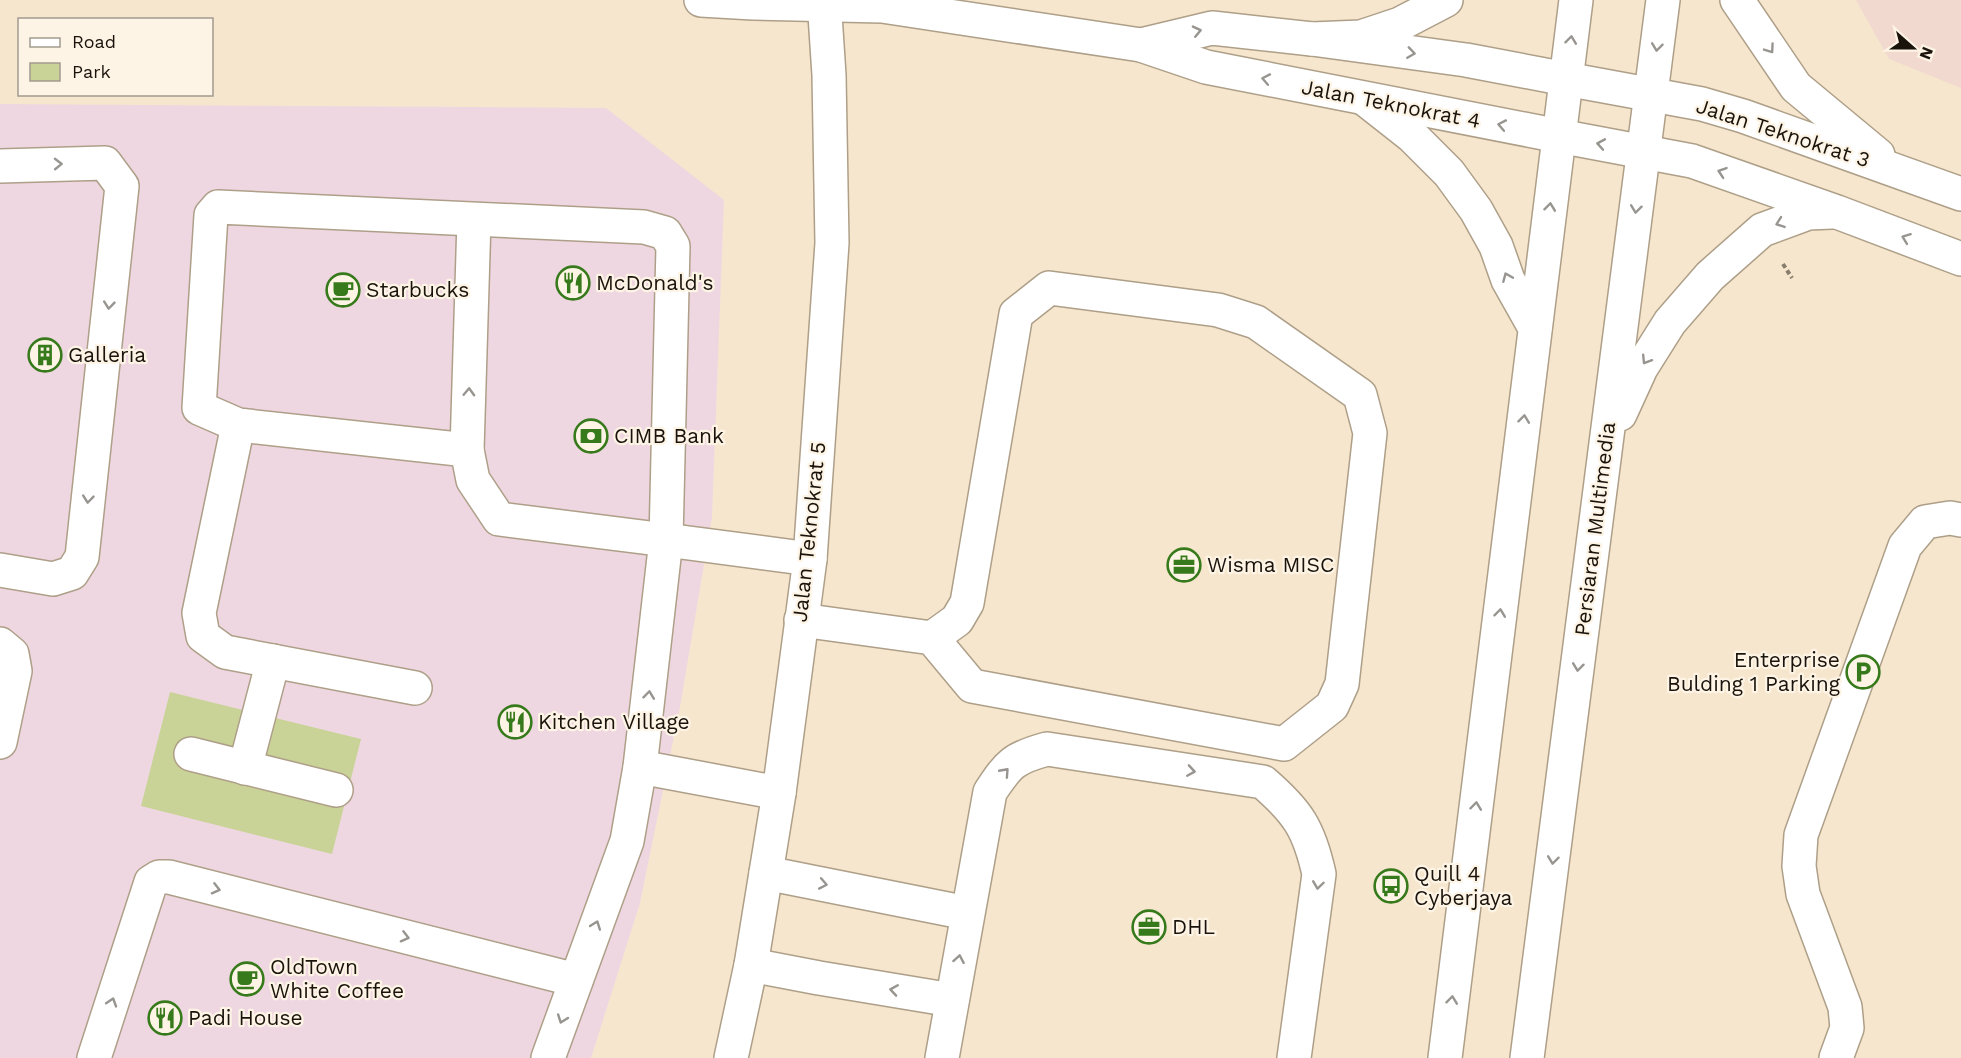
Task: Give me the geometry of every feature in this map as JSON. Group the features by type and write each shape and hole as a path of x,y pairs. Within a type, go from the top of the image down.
{"main road":[{"name":"Jalan Teknokrat 4","path":"701,0 824,2 882,6 1141,45 1206,68 1644,151"},
{"path":"1312,39 1361,37 1400,24 1446,0"},
{"path":"1445,1058 1576,0"},
{"name":"Persiaran Multimedia","path":"1527,1058 1663,0"},
{"path":"1737,0 1796,87 1897,170"},
{"name":"Jalan Teknokrat 5","path":"731,1058 751,965 779,793 810,559 832,243 829,75 824,2"},
{"name":"Jalan Teknokrat 4","path":"1141,45 1212,28 1466,60 1566,79"},
{"name":"Jalan Teknokrat 3","path":"1566,79 1702,104 1743,116 1961,194"},
{"path":"1365,99 1412,136 1449,173 1476,210 1496,246 1508,280 1535,328"},
{"path":"1644,151 1692,161 1961,259"},
{"path":"0,166 105,163 122,186 82,557 72,573 53,579 0,570"},
{"path":"467,450 238,425 199,408 211,215 218,207 644,227 665,233 673,246 666,540 640,767 627,841 548,1058"},
{"path":"1606,442 1641,368 1670,322 1710,276 1762,230 1808,213 1837,212"},
{"path":"474,220 467,450 472,480 500,519 810,559"},
{"path":"801,620 932,638 972,686 1284,744 1332,706 1342,684 1370,433 1360,395 1256,322 1218,309 1049,288 1016,314 967,603 957,620 932,638"},
{"path":"238,425 198,613 203,636 225,652 415,688"},
{"path":"1836,1058 1847,1028 1845,1007 1803,894 1799,866 1801,835 1905,546 1924,522 1950,518 1961,520"},
{"path":"0,644 12,654 15,671 0,742"},
{"path":"245,768 273,661"},
{"path":"942,1058 990,792 1003,772 1021,756 1047,749 1263,782 1285,801 1303,824 1313,847 1319,874 1294,1058"},
{"path":"191,754 336,790"},
{"path":"640,767 779,793"},
{"path":"766,873 967,913"},
{"path":"94,1058 151,882 159,877 169,877 576,980"},
{"path":"751,965 952,1000"}],"shaded area":[{"path":"1856,0 1961,0 1961,88 1889,59"},
{"path":"0,104 606,108 724,200 712,517 680,707 640,903 591,1058 0,1058"}],"green space":[{"path":"170,692 361,739 332,854 141,806"}],"place":[{"name":"McDonald's","path":"573,283"},
{"name":"Starbucks","path":"343,290"},
{"name":"Galleria","path":"45,355"},
{"name":"CIMB Bank","path":"591,436"},
{"name":"Wisma MISC","path":"1184,565"},
{"name":"Enterprise Bulding 1 Parking","path":"1863,672"},
{"name":"Kitchen Village","path":"515,722"},
{"name":"Quill 4 Cyberjaya","path":"1391,886"},
{"name":"DHL","path":"1149,927"},
{"name":"OldTown White Coffee","path":"247,979"},
{"name":"Padi House","path":"165,1018"}]}
